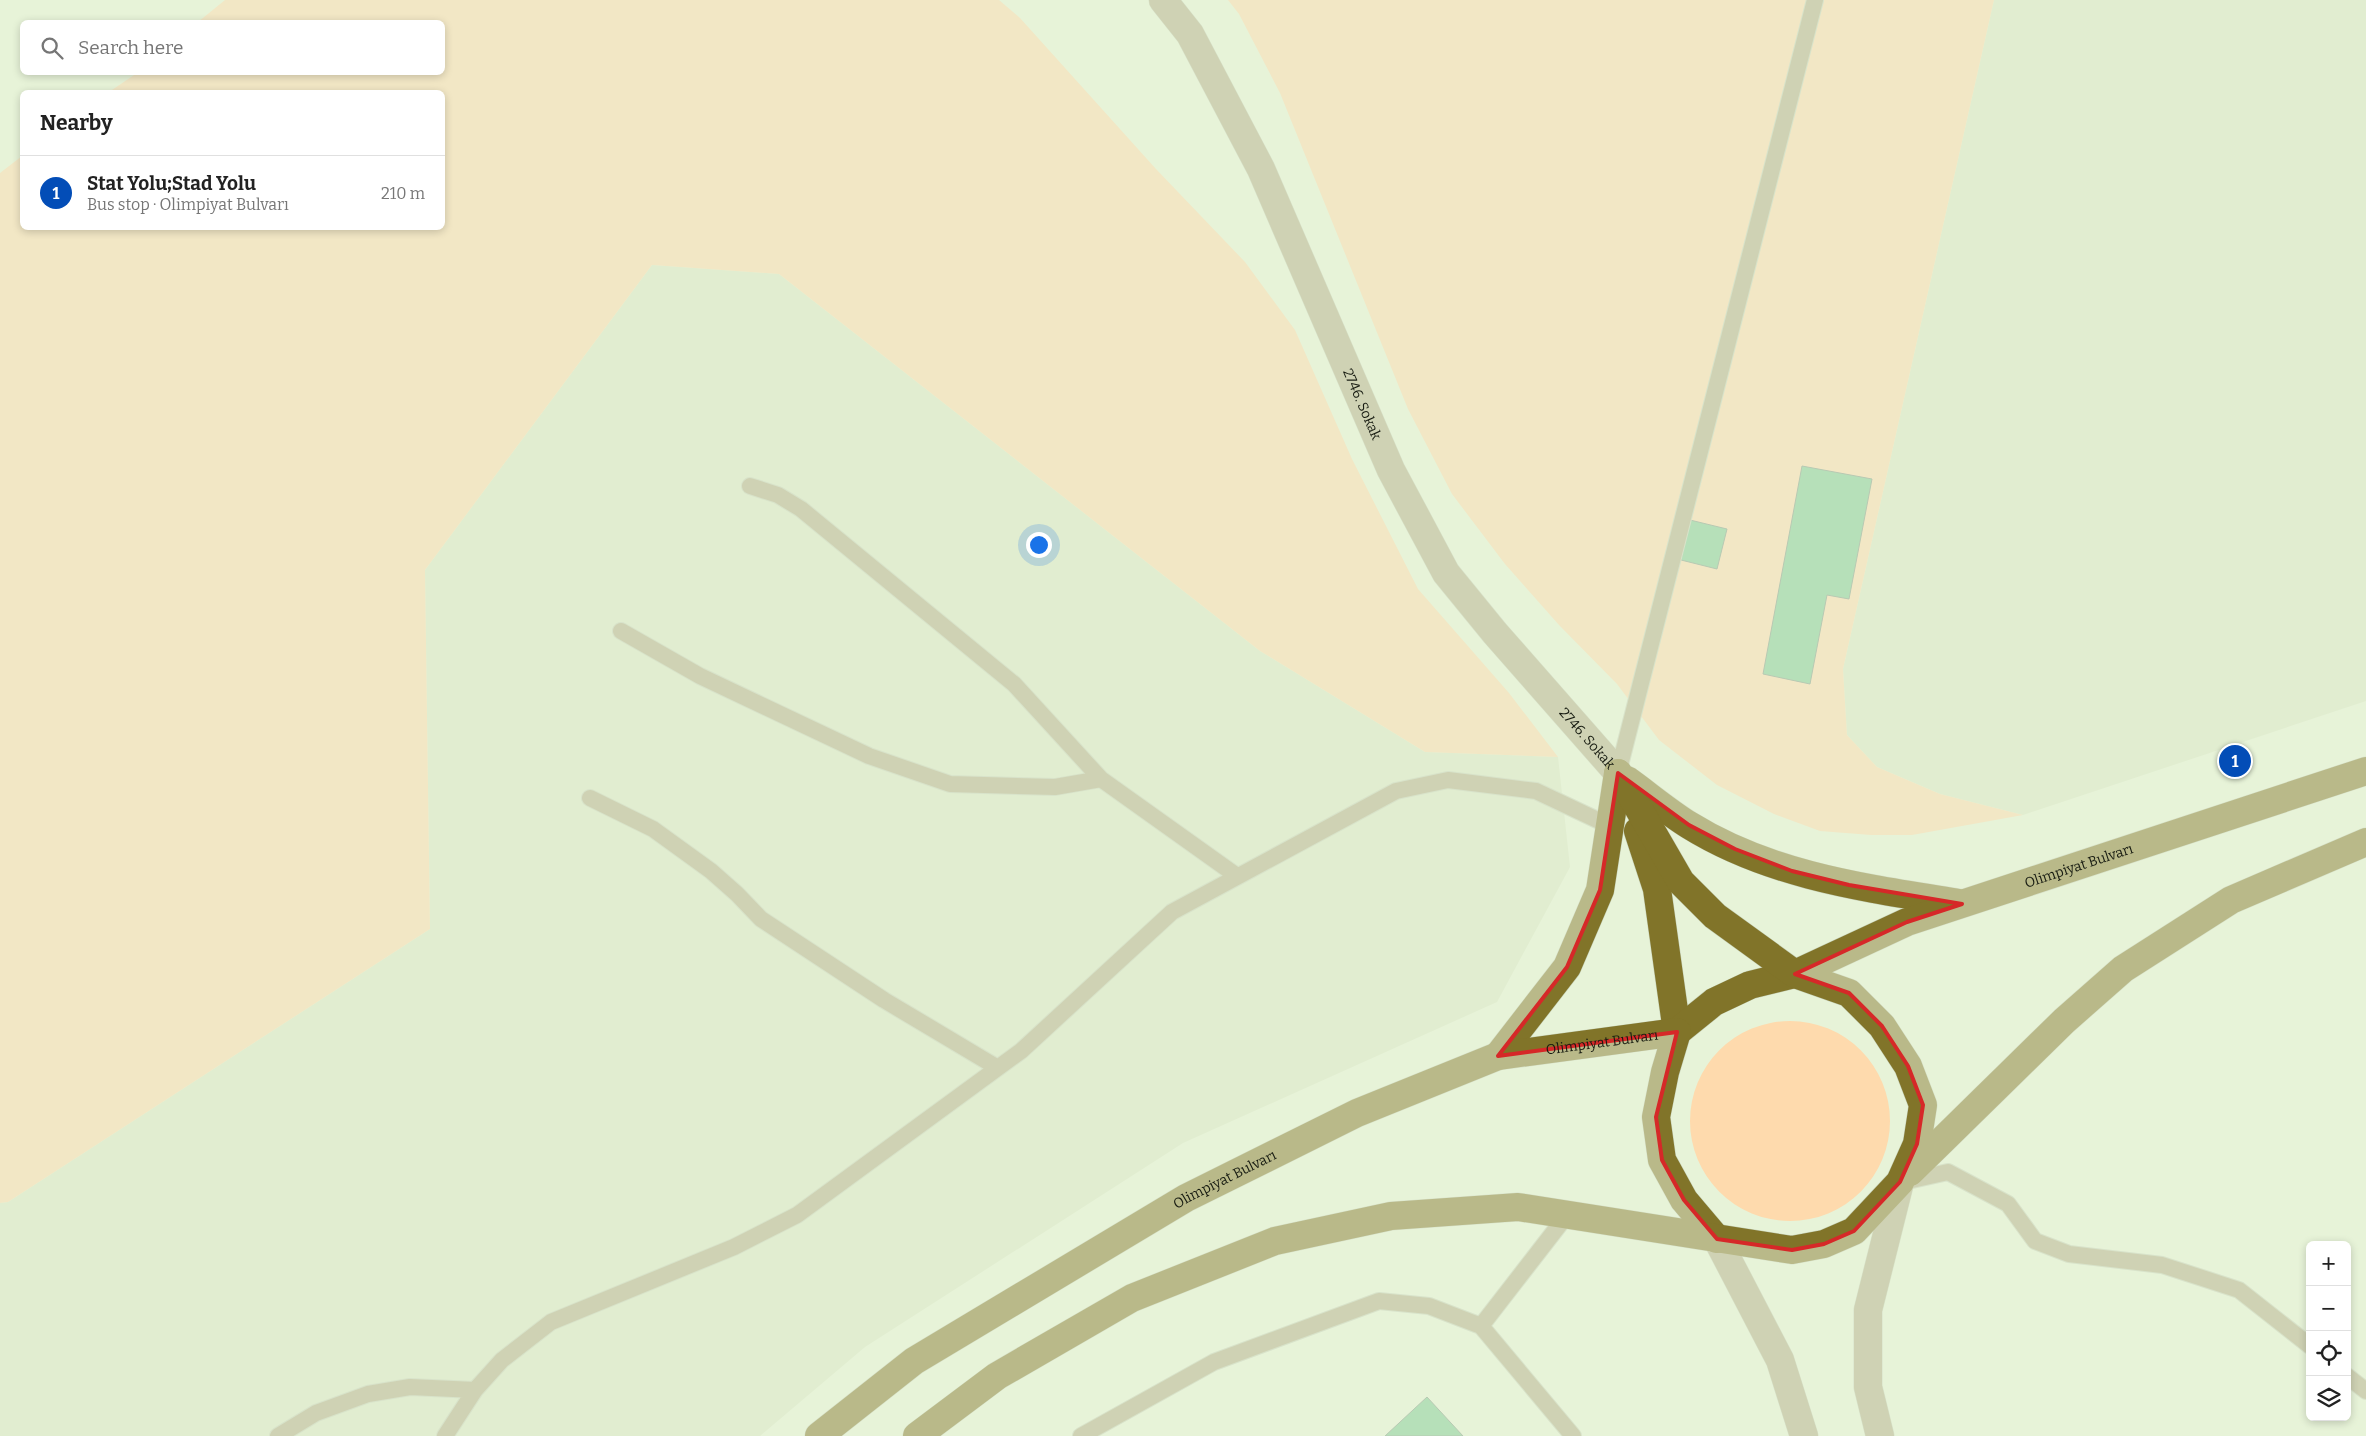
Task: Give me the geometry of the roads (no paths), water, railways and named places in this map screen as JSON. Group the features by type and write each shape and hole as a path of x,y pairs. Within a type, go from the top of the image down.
{"main road":[{"name":"Olimpiyat Bulvarı","path":"820,1436 914,1361 1186,1198 1357,1114 1498,1056 1676,1032 1714,1002 1750,985 1795,974 1907,922 2366,771"},
{"path":"1498,1056 1567,967 1600,890 1618,773"},
{"path":"1618,773 1689,825 1735,849 1792,871 1849,885 1962,904"},
{"path":"1618,773 1681,882 1715,916 1795,974 1849,993 1882,1026 1908,1066 1923,1105 1917,1144 1900,1182"},
{"path":"1618,773 1657,889 1676,1032 1656,1116 1662,1160 1684,1200 1717,1239"},
{"path":"917,1436 997,1376 1132,1298 1275,1241 1391,1216 1518,1207 1792,1250 1824,1244 1854,1231 1900,1182 2064,1021 2123,969 2231,900 2366,842"}],"street":[{"name":"2746. Sokak","path":"1163,0 1190,34 1261,169 1391,470 1446,573 1495,633 1618,773"},
{"path":"1880,1436 1868,1387 1868,1310 1900,1182"},
{"path":"1717,1239 1780,1360 1804,1436"}],"lane":[{"path":"1618,773 1814,0"},
{"path":"750,486 778,494 801,509 1014,684 1039,714 1101,779 1237,876"},
{"path":"621,631 700,676 869,756 950,784 1054,787 1101,779"},
{"path":"445,1436 475,1390 502,1360 551,1322 734,1247 797,1215 1021,1051 1172,912 1396,791 1448,780 1536,791 1610,826"},
{"path":"590,798 653,829 711,871 761,919 884,1000 998,1068"},
{"path":"1900,1182 1948,1172 2008,1204 2035,1241 2069,1254 2162,1265 2239,1290 2306,1343"},
{"path":"1482,1326 1567,1215"},
{"path":"1081,1436 1214,1362 1379,1301 1429,1306 1482,1326 1574,1436"},
{"path":"2351,1379 2366,1391"},
{"path":"278,1436 316,1413 368,1394 410,1386 475,1390"}],"place":[{"name":"Stat Yolu;Stad Yolu","path":"2235,761"}]}
